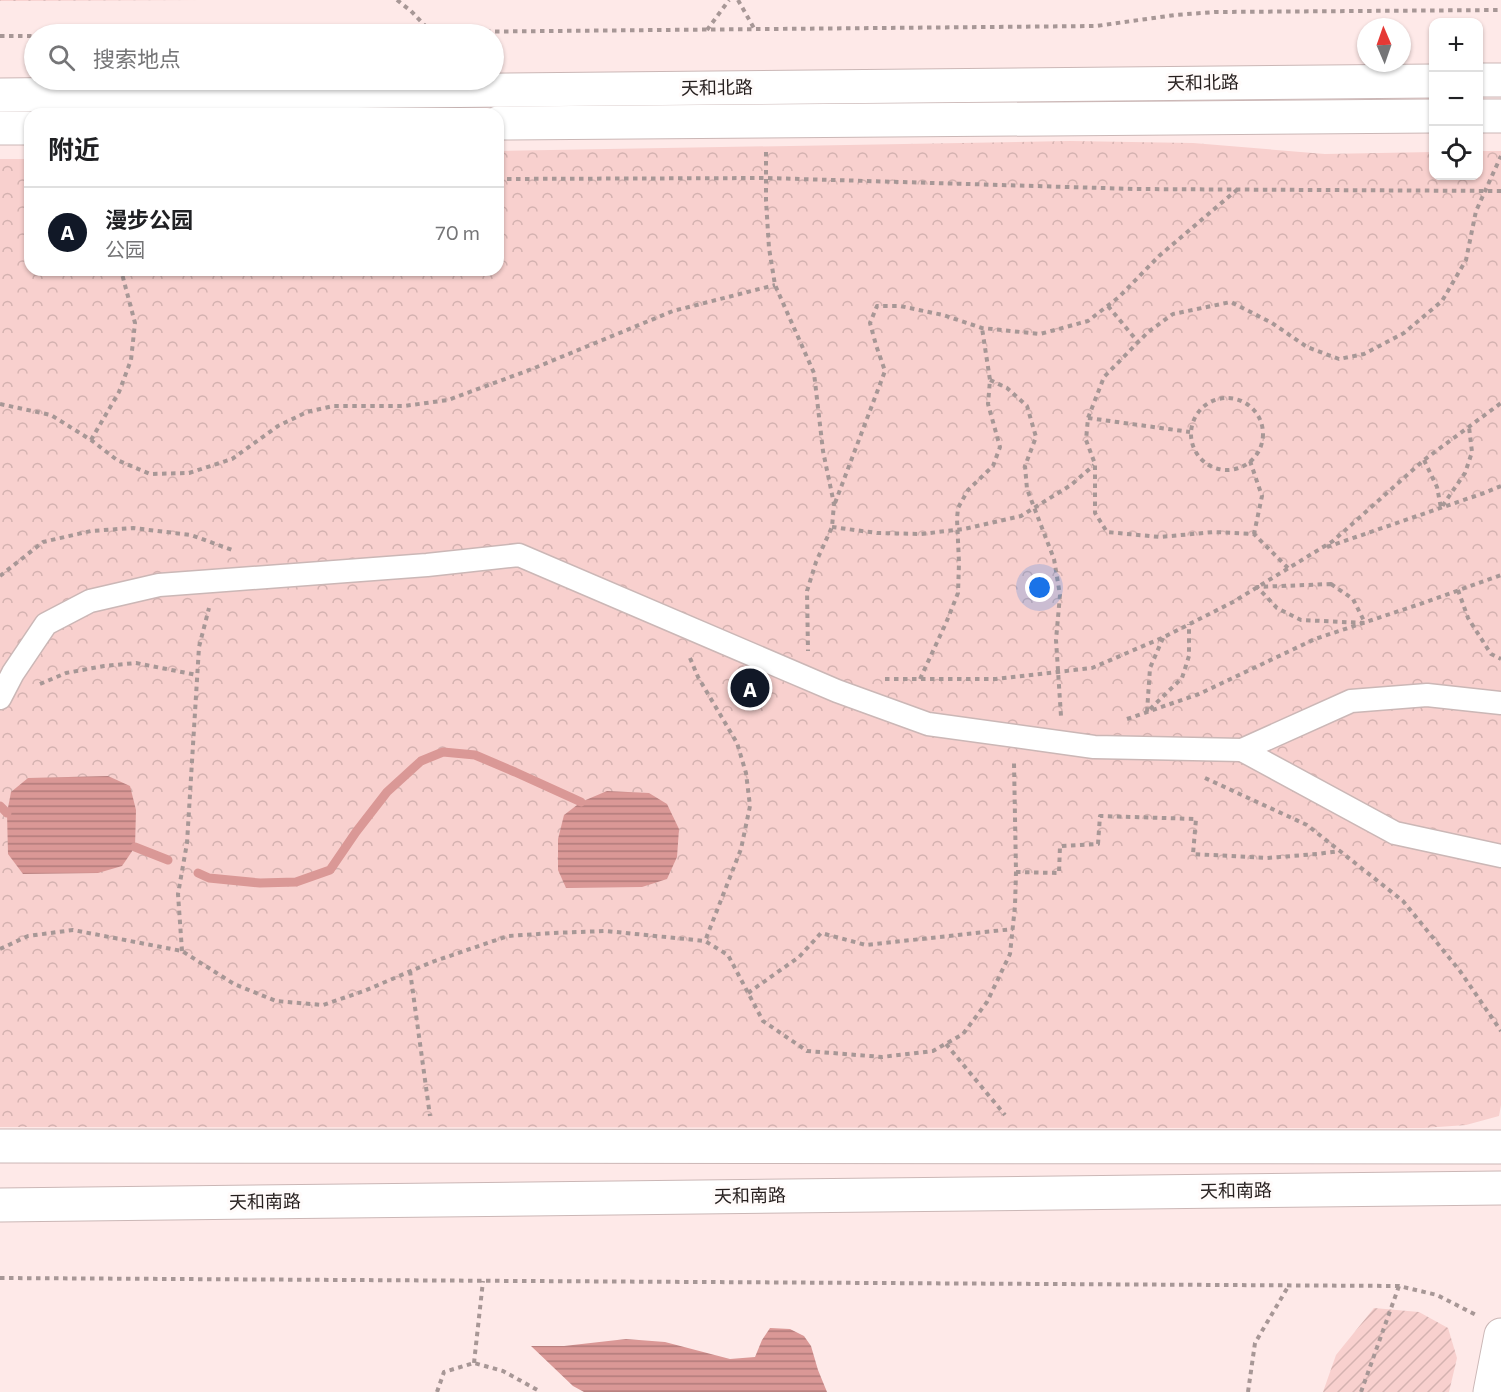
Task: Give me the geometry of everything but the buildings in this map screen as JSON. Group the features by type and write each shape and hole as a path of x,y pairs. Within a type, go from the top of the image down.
{"street":[{"path":"1483,80 1501,80"},
{"name":"天和北路","path":"0,95 1429,81"},
{"name":"天和北路","path":"504,123 1429,116"},
{"path":"1483,116 1501,116"},
{"path":"0,128 24,128"},
{"path":"0,698 13,673 46,624 90,600 159,585 427,565 519,555 837,690 928,724 1094,747 1242,750 1351,701 1427,695 1501,703"},
{"path":"1242,750 1395,833 1501,856"},
{"path":"0,1146 1501,1147"},
{"name":"天和南路","path":"0,1205 1501,1188"},
{"path":"1490,1392 1492,1327"}],"path":[{"path":"397,0 423,24"},
{"path":"707,30 729,0"},
{"path":"738,0 755,30"},
{"path":"504,32 1096,26 1215,12 1501,9"},
{"path":"0,36 24,36"},
{"path":"766,122 766,201 776,285 814,373 823,451 834,504"},
{"path":"1288,568 1254,534 1214,532 1160,537 1107,532 1095,513 1095,464 1086,440 1088,418 1104,377 1148,332 1173,314 1231,302 1272,323 1307,347 1339,359 1364,354 1404,333 1442,301 1466,260 1476,212 1501,156"},
{"path":"504,179 766,178 1135,189 1501,190"},
{"path":"808,678 807,591 816,562 832,527 834,504 885,371 870,322 877,306 900,306 943,315 982,328 1040,334 1088,321 1119,297 1159,256 1239,188"},
{"path":"91,440 119,392 131,360 135,323 123,276"},
{"path":"0,404 51,415 91,440 117,460 150,474 189,473 231,459 278,426 307,412 333,406 404,406 448,400 532,369 673,311 776,285"},
{"path":"1108,306 1138,342"},
{"path":"921,679 958,593 958,507 968,490 993,466 1000,447 988,404 990,380 982,328"},
{"path":"990,380 1007,388 1027,406 1036,438 1025,466 1027,489 1054,559 1060,595 1056,640 1063,742"},
{"path":"1231,398 1252,408 1259,418 1262,441 1258,452 1250,461 1228,470 1205,463 1192,444 1190,432 1199,410 1209,403 1231,398"},
{"path":"875,678 996,679 1092,668 1164,637 1233,602 1333,541 1424,460 1501,403"},
{"path":"1088,418 1190,432"},
{"path":"1441,508 1465,473 1472,452 1469,426"},
{"path":"1424,460 1437,487 1441,508"},
{"path":"1250,461 1262,496 1254,534"},
{"path":"832,527 877,533 921,534 958,530 1021,516 1071,485 1095,464"},
{"path":"1321,549 1501,486"},
{"path":"0,576 43,542 91,531 133,528 191,535 243,554"},
{"path":"1126,720 1198,694 1315,639 1501,574"},
{"path":"182,951 178,894 187,843 199,646 215,581"},
{"path":"1257,587 1331,584 1353,598 1365,623"},
{"path":"1257,587 1277,608 1301,620 1365,623"},
{"path":"1458,590 1468,618 1491,654 1501,659"},
{"path":"1147,712 1182,678 1189,656 1189,624"},
{"path":"686,625 688,655 698,677 737,743 746,773 750,806 741,849 705,941"},
{"path":"1147,712 1150,668 1164,637"},
{"path":"34,686 66,673 136,663 197,675"},
{"path":"0,949 28,936 73,930 182,951 234,984 276,1001 323,1005 364,991 432,962 508,936 606,931 705,941 728,955 763,1021 807,1051 882,1057 933,1051 963,1034 987,1002 1010,954 1016,872 1014,736"},
{"path":"1198,775 1307,825 1402,902 1460,971 1501,1031"},
{"path":"1016,872 1059,873 1060,846 1098,844 1100,816 1196,819 1193,854 1267,858 1340,851"},
{"path":"748,993 799,957 821,933 867,945 1013,929"},
{"path":"410,971 434,1146"},
{"path":"946,1044 1031,1147"},
{"path":"0,1278 1399,1286 1437,1295 1492,1327"},
{"path":"474,1363 483,1281"},
{"path":"1248,1392 1255,1343 1289,1285"},
{"path":"1361,1392 1399,1286"},
{"path":"437,1392 444,1372 474,1363 503,1371 541,1392"}],"green space":[{"path":"0,0 201,0 0,1"},
{"path":"1070,141 1193,143 1325,154 1429,152 1429,180 1483,180 1483,151 1501,151 1501,1105 1499,1116 1466,1125 1424,1128 0,1127 0,159 24,159 24,276 504,276 504,151"},
{"path":"1374,1308 1419,1312 1448,1328 1457,1358 1449,1392 1323,1392 1336,1355"}],"shaded area":[{"path":"108,776 130,786 136,810 135,847 122,866 98,873 23,874 8,854 7,813 11,792 28,778"},
{"path":"607,791 649,793 667,804 679,829 677,857 667,879 642,887 566,888 558,870 558,839 564,815 581,802"},
{"path":"770,1328 790,1329 804,1336 811,1346 827,1392 584,1392 573,1386 531,1346 564,1346 626,1339 665,1342 730,1359 755,1357"}],"waterway":[{"path":"198,873 209,878 260,883 296,882 330,870 387,792 421,761 443,752 475,755 581,802"},
{"path":"0,806 7,813"},
{"path":"135,847 168,860"}],"place":[{"name":"漫步公园","path":"750,688"}]}
